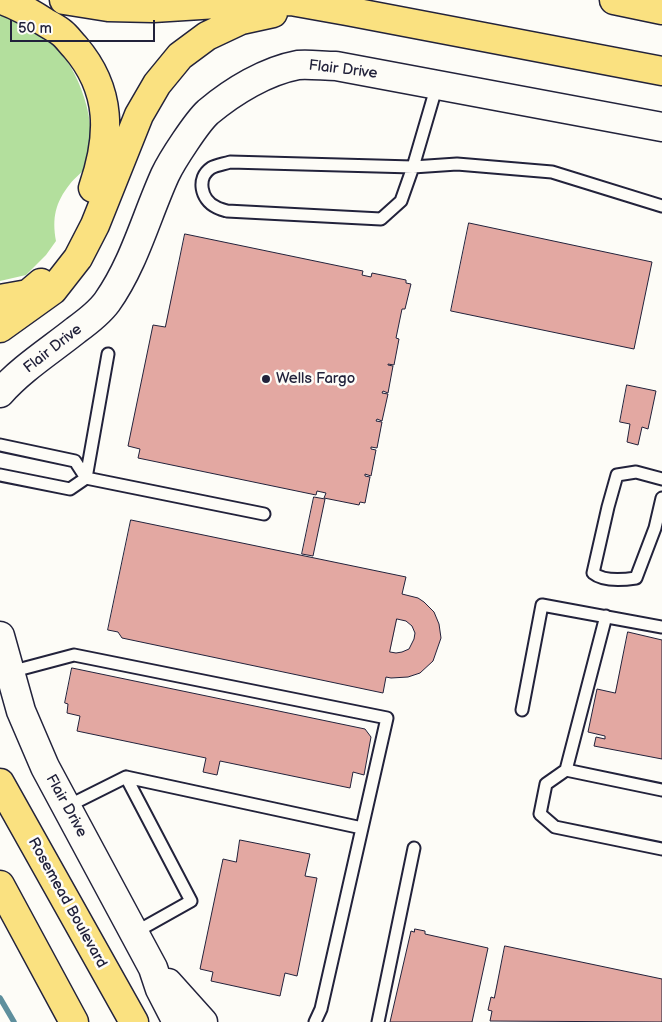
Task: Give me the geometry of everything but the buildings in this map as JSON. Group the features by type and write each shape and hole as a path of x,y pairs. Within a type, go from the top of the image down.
{"main road":[{"path":"0,299 28,294 57,268 80,226 98,174 106,138 106,118 102,100 96,80 87,62 63,33 17,4 2,0"},
{"path":"64,0 108,7 153,8 291,1 347,10 662,71"},
{"path":"614,0 662,10"},
{"path":"0,328 53,290 78,258 95,224 139,115 157,84 180,56 207,36 241,20 269,14 347,10"},
{"name":"Rosemead Boulevard","path":"0,784 134,1022"},
{"path":"0,885 74,1022"}],"street":[{"name":"Flair Drive","path":"0,393 106,304 120,281 137,245 166,172 184,144 207,113 237,92 267,75 299,65 336,66 662,126"},
{"name":"Flair Drive","path":"0,636 21,711 41,759 153,968 160,989 176,1022"},
{"name":"Flair Drive","path":"153,968 203,1022"}],"lane":[{"path":"437,85 413,167 401,201 381,220 227,211 214,207 205,197 201,185 203,176 211,168 230,162 413,167 457,164 552,172 662,206"},
{"path":"0,475 70,489 86,478 108,354"},
{"path":"0,445 75,461 86,478 264,514"},
{"path":"662,479 636,472 617,475 594,573 598,577 622,580 636,578 655,528 662,498"},
{"path":"522,710 542,605 662,627"},
{"path":"606,616 566,770 546,784 540,814 555,827 662,849"},
{"path":"10,672 74,654 387,718 321,1009 315,1022"},
{"path":"566,770 662,790"},
{"path":"66,807 126,777 362,828"},
{"path":"126,777 191,901 134,933"},
{"path":"378,1022 414,848"}],"green space":[{"path":"0,12 26,25 50,41 70,65 84,98 91,132 87,164 65,191 58,204 54,225 56,241 46,255 26,275 0,281"}],"waterway":[{"path":"0,998 14,1022"}],"place":[{"name":"Wells Fargo","path":"266,379"}]}
